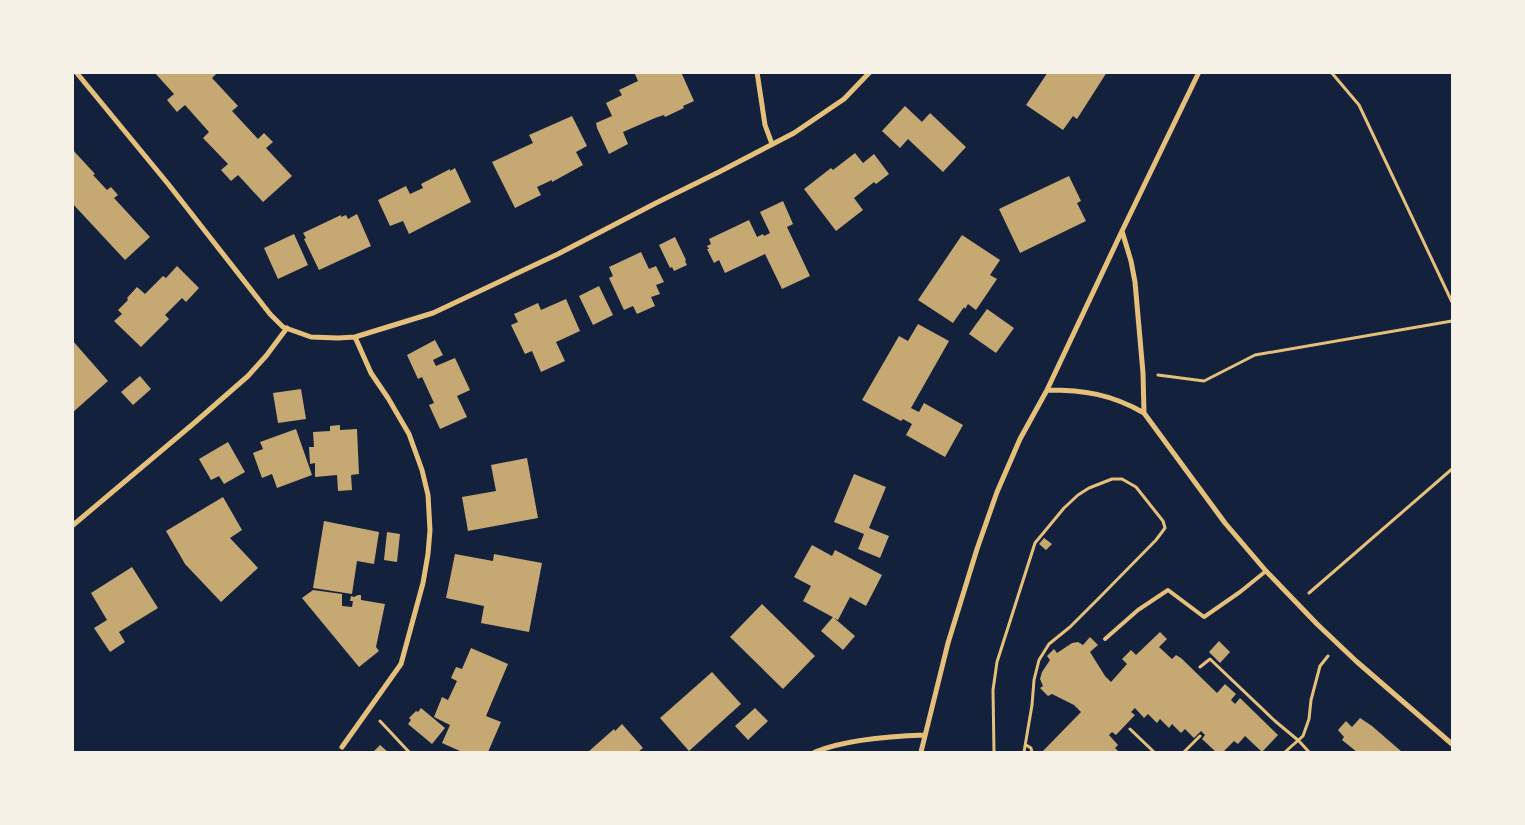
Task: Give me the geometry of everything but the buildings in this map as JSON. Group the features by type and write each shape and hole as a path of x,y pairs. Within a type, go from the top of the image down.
{"street":[{"path":"76,72 169,185 270,314 284,327 311,337 338,338 355,337 433,313 558,254 794,132 844,99 870,72"},
{"path":"757,72 765,125 772,144"},
{"path":"921,752 948,643 997,492 1020,439 1047,390 1199,72"},
{"path":"1122,231 1135,282 1143,373 1144,413"},
{"path":"72,526 248,376 287,328"},
{"path":"342,747 401,664 423,583 430,530 428,495 422,470 409,434 371,373 355,337"},
{"path":"1047,390 1069,390 1109,397 1124,402 1144,413 1225,523 1266,571 1339,645 1452,744"},
{"path":"815,752 897,735 925,734"}],"lane":[{"path":"1105,639 1138,610 1168,590 1204,617 1266,571"}],"path":[{"path":"1331,72 1359,105 1452,302"},
{"path":"1143,373 1204,381 1255,355 1452,321"},
{"path":"1298,603 1452,469"},
{"path":"994,752 994,690 997,662 1035,544 1064,508 1078,495 1104,481 1122,479 1136,487 1163,521 1165,528 1156,540 1101,596 1070,627 1049,644 1038,660 1024,752"},
{"path":"1285,752 1303,736 1309,719 1311,700 1320,666 1339,645"},
{"path":"1200,668 1210,659 1274,721 1299,740 1309,752"},
{"path":"369,710 409,752"},
{"path":"1130,729 1154,752"},
{"path":"1184,752 1200,736"},
{"path":"1026,745 1031,748 1032,752"}]}
